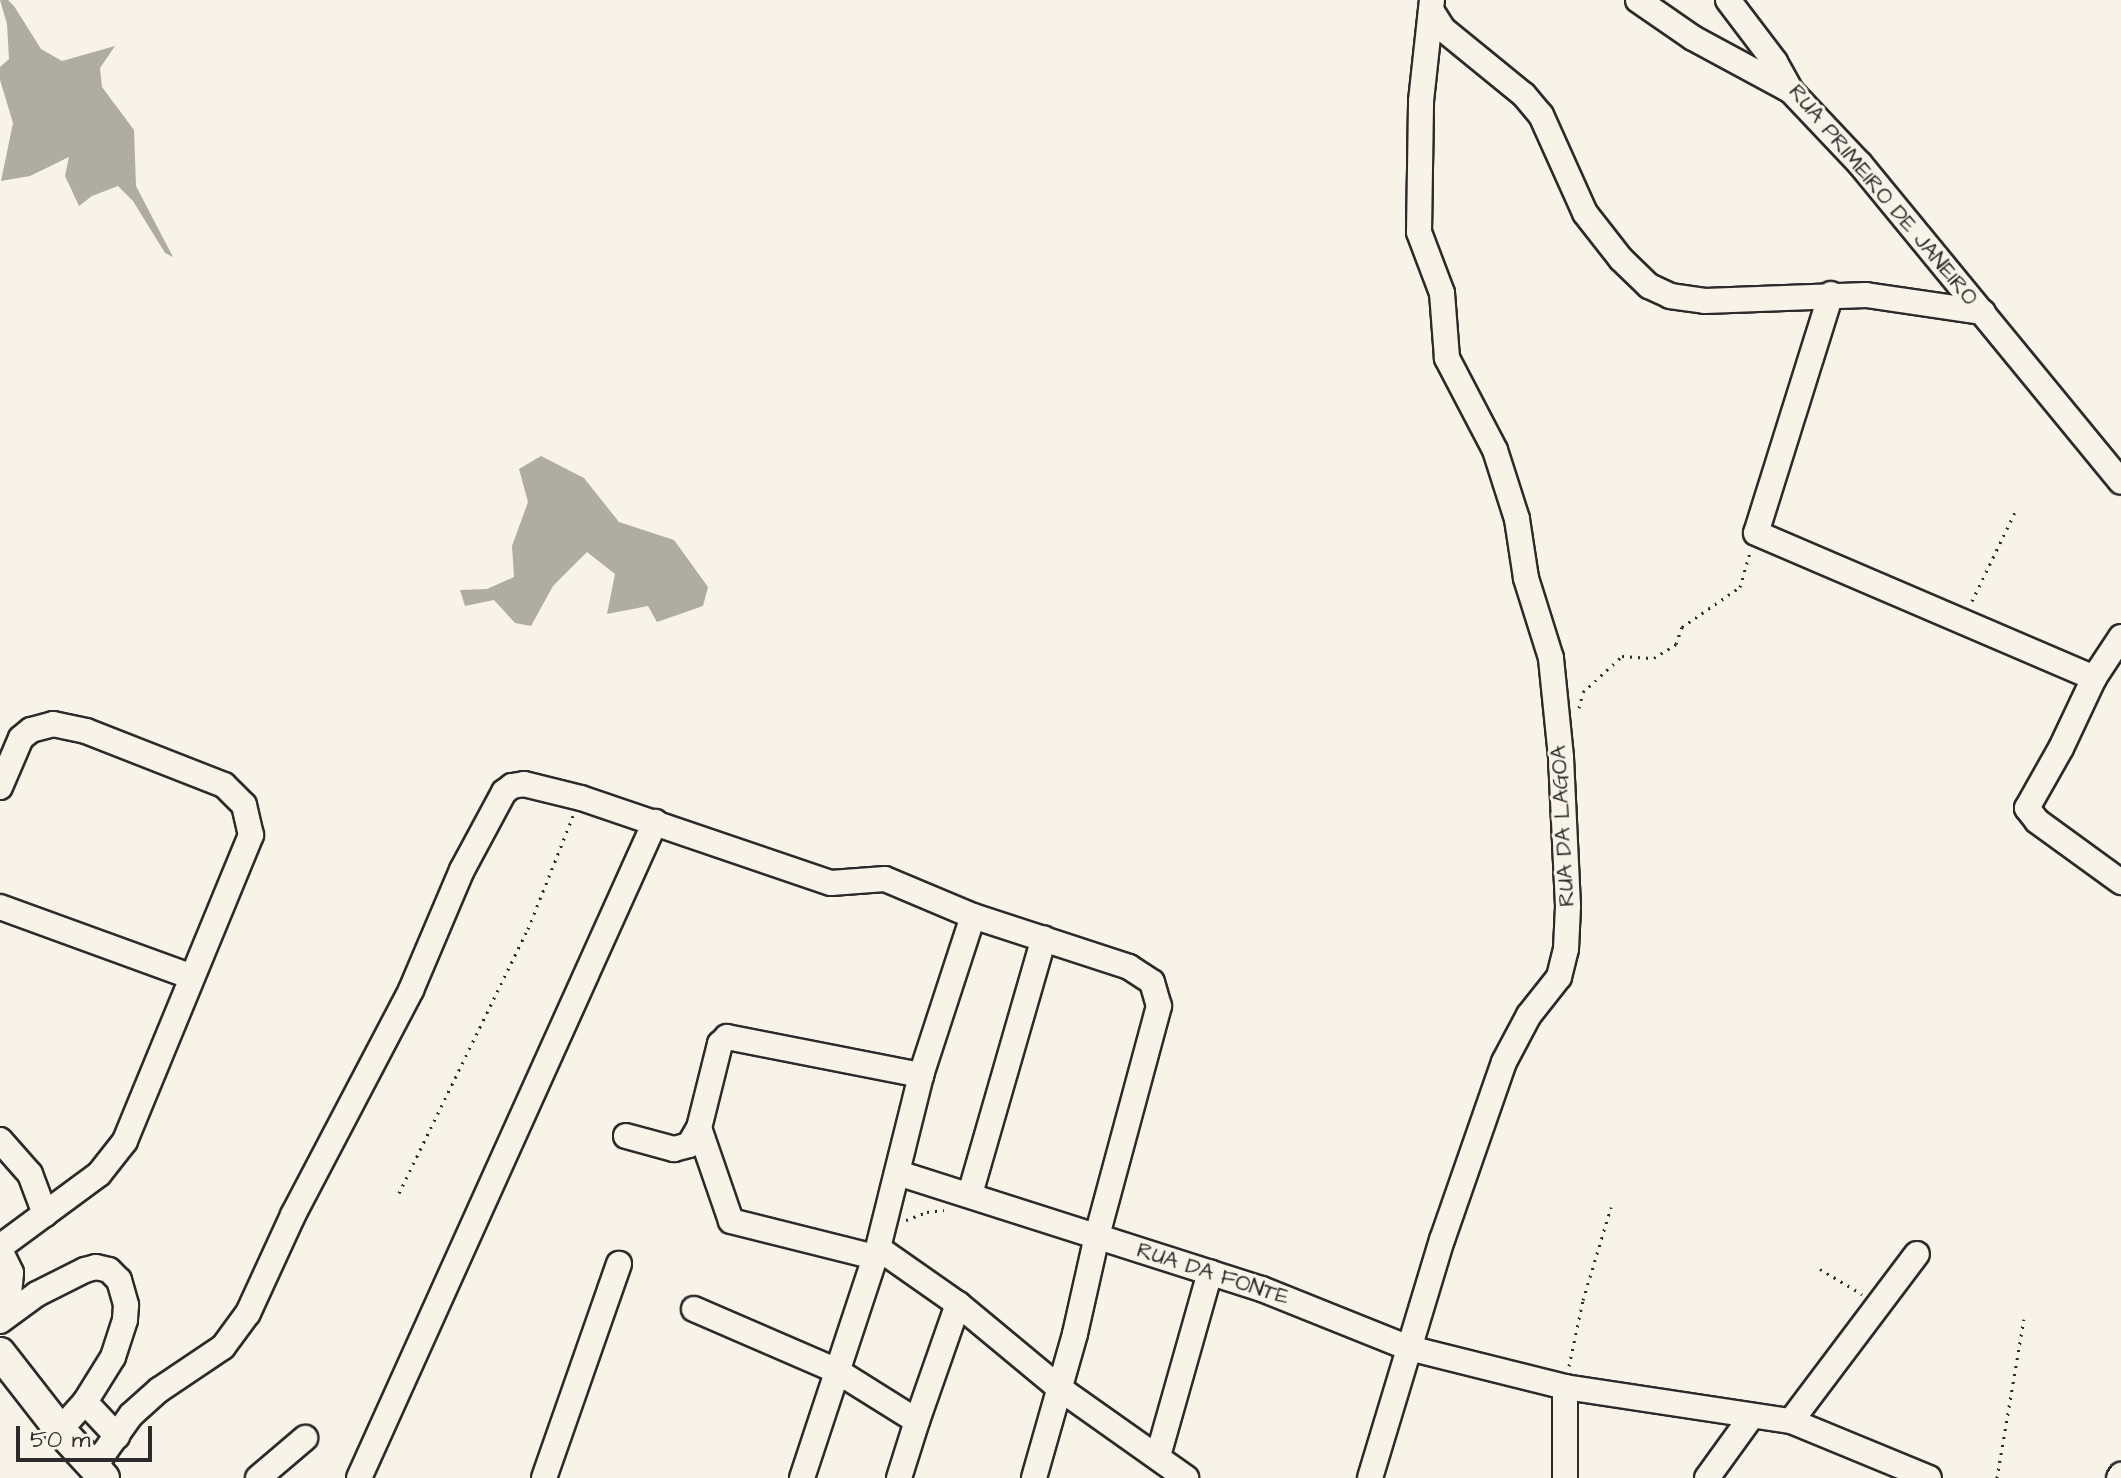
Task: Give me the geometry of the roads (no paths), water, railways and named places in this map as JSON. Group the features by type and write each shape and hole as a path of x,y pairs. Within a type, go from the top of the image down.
{"main road":[{"path":"0,1353 60,1430 99,1473"}],"street":[{"path":"1638,0 1693,38 1791,91"},
{"name":"RUA PRIMEIRO DE JANEIRO","path":"1728,0 1775,62 1791,91 1860,164 2121,482"},
{"name":"RUA PRIMEIRO DE JANEIRO","path":"1432,6 1443,29 1524,95 1541,115 1585,213 1621,259 1649,286 1670,296 1705,301 1866,295 1983,312"},
{"name":"RUA DA LAGOA","path":"1370,1478 1409,1348 1504,1062 1529,1015 1552,989 1564,965 1568,906 1557,697 1551,658 1526,578 1517,519 1495,450 1447,358 1442,293 1419,232 1421,101 1432,6"},
{"path":"1831,294 1756,533 2094,678"},
{"path":"2121,637 2094,678 2061,748 2027,808 2037,821 2121,882"},
{"path":"0,787 21,738 31,730 53,724 86,731 224,785 235,794 248,815 251,835 125,1141 99,1174 0,1248 11,1273 3,1318"},
{"path":"99,1473 117,1436 146,1401 223,1347 248,1313 293,1215 411,990 462,870 504,792 512,786 524,784 581,798 831,883 885,879 973,916 1129,967 1152,982 1159,1006 1034,1478"},
{"path":"359,1478 655,822"},
{"path":"0,907 192,977"},
{"path":"802,1478 878,1245 921,1075 973,916"},
{"path":"970,1194 1044,938"},
{"path":"626,1136 678,1150 689,1145 699,1128 720,1044 727,1037 921,1075"},
{"path":"699,1128 731,1221 878,1245 958,1304 1059,1388 1169,1469 1210,1272"},
{"path":"0,1140 30,1174 45,1214"},
{"name":"RUA DA FONTE","path":"898,1173 1210,1272 1310,1307 1409,1348 1565,1387 1791,1421 1929,1478"},
{"path":"1791,1421 1917,1254"},
{"path":"544,1478 619,1264"},
{"path":"3,1318 37,1294 85,1270 96,1267 109,1270 119,1280 126,1305 125,1320 105,1375 60,1430"},
{"path":"899,1478 958,1304"},
{"path":"694,1309 837,1371 917,1421"},
{"path":"1565,1387 1565,1478"},
{"path":"85,1402 117,1436"},
{"path":"1707,1478 1751,1417"},
{"path":"258,1478 305,1438"}]}
